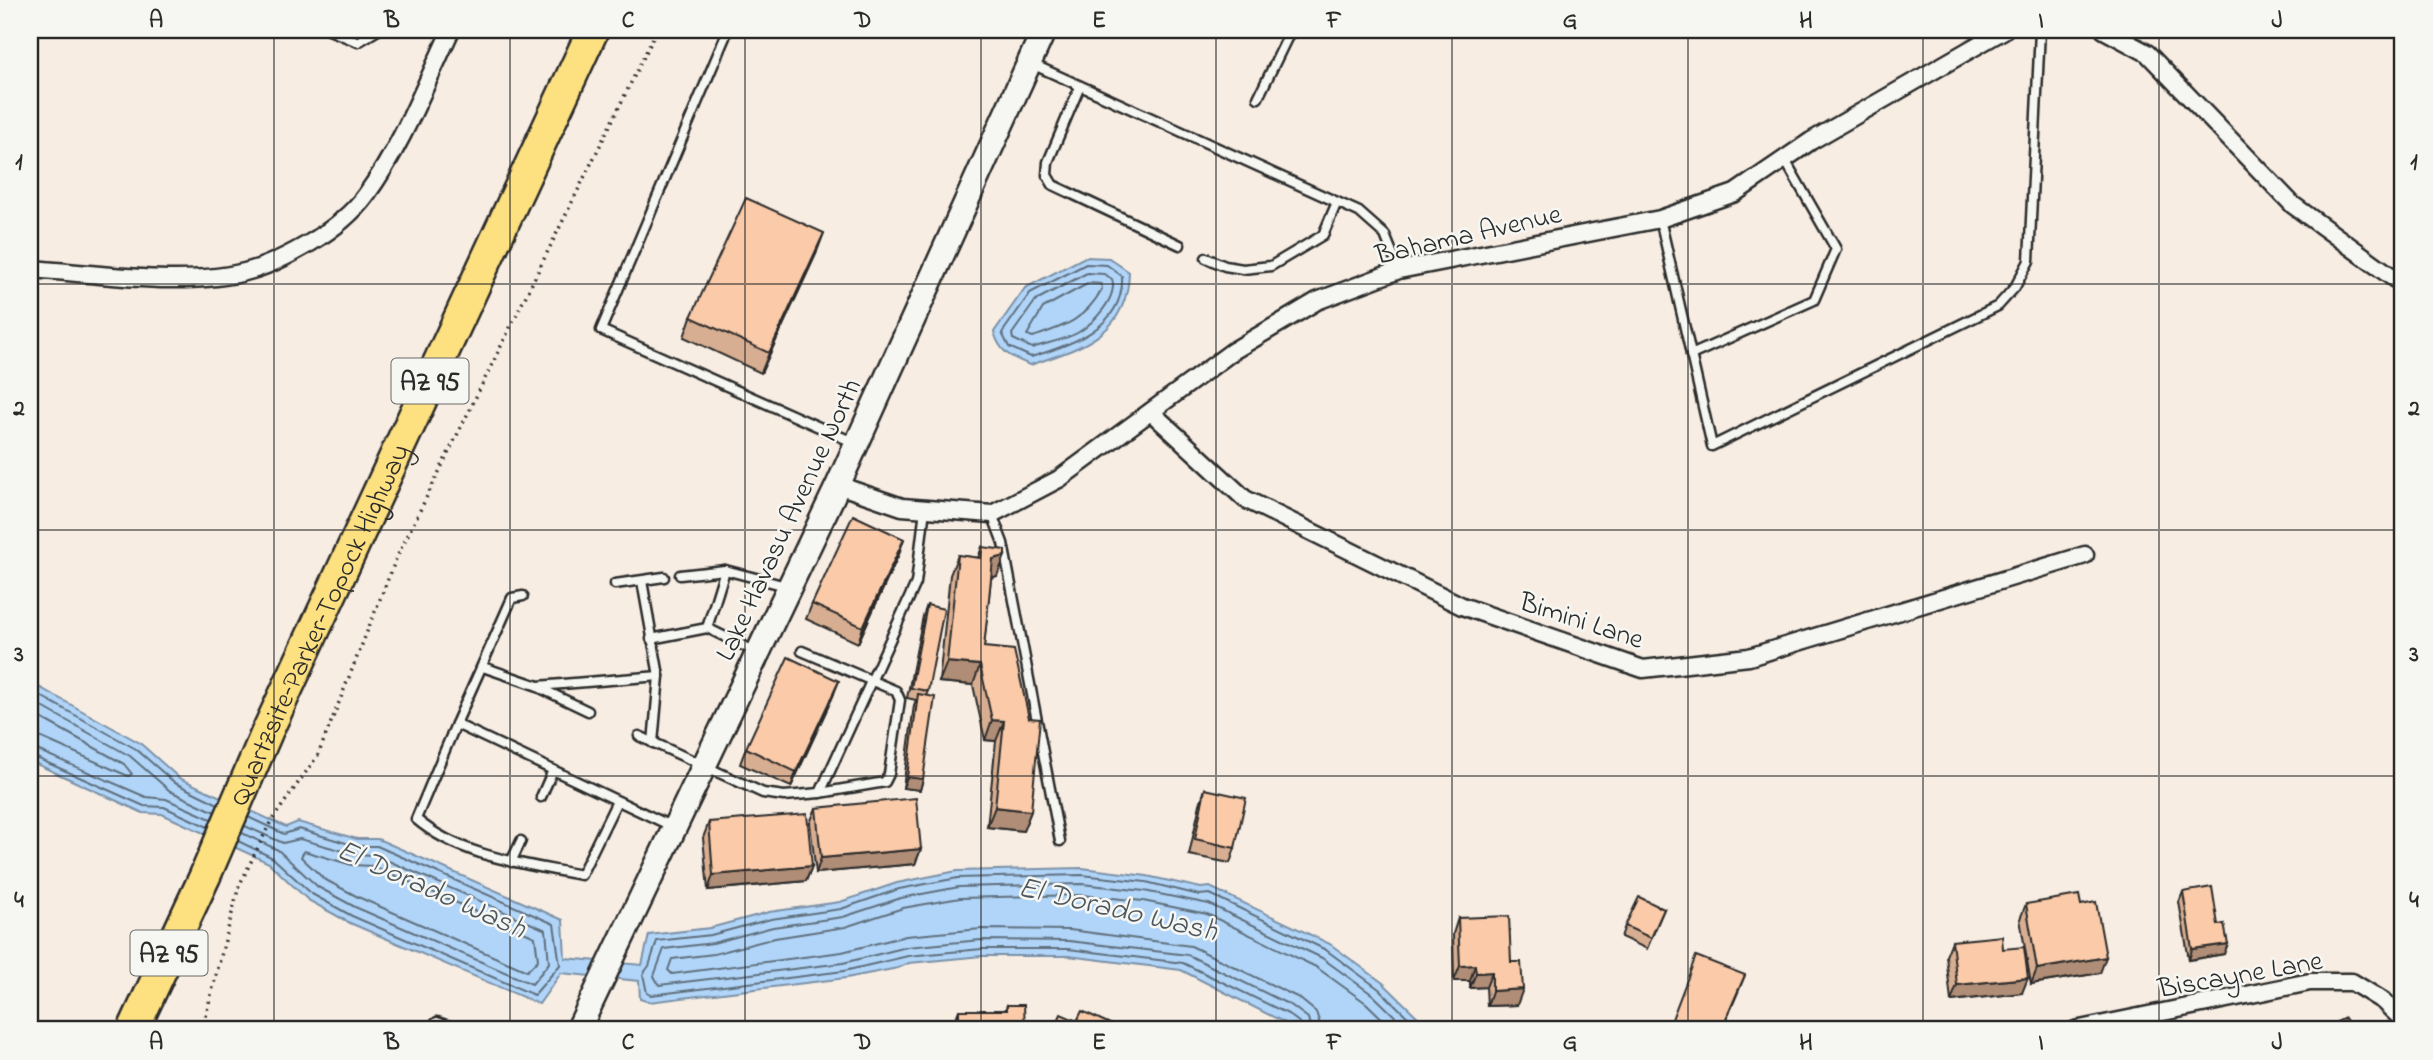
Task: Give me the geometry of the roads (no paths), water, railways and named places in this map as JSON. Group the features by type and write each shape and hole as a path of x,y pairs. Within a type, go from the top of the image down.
{"highway":[{"name":"Quartzsite–Parker–Topock Highway","path":"133,1030 272,719 593,30"}],"main road":[{"name":"Lake Havasu Avenue North","path":"578,1030 838,485 1044,30"}],"street":[{"path":"30,269 169,278 213,277 251,271 285,258 328,232 365,197 392,153 451,30"},
{"name":"Bahama Avenue","path":"992,514 1059,480 1233,351 1317,301 1399,270 1660,219 1735,193 1811,141 2004,30"},
{"path":"2104,30 2147,53 2293,205 2395,279 2403,281"},
{"name":"Bimini Lane","path":"1151,412 1245,499 1462,606 1643,669 1749,657 2085,555"},
{"path":"838,485 902,507 992,514"},
{"name":"Biscayne Lane","path":"2075,1030 2310,982 2352,982 2383,1001 2403,1020"}],"lane":[{"path":"329,30 358,42 378,30"},
{"path":"728,30 601,330 855,443"},
{"path":"1258,99 1291,30"},
{"path":"1660,219 1712,446 1998,306 2015,287 2029,261 2040,30"},
{"path":"1029,62 1359,212 1385,235 1399,270"},
{"path":"1080,86 1048,162 1047,175 1053,185 1180,245"},
{"path":"1691,355 1814,300 1836,249 1785,160"},
{"path":"1206,258 1224,266 1243,269 1271,266 1323,235 1337,202"},
{"path":"820,793 916,583 925,509"},
{"path":"992,514 1003,543 1060,841"},
{"path":"680,575 725,570 789,587"},
{"path":"707,628 725,570"},
{"path":"615,584 664,577"},
{"path":"642,580 650,639 659,676 653,743"},
{"path":"523,596 512,597 416,819 431,832 511,862 581,875 617,801"},
{"path":"650,639 707,628 757,653"},
{"path":"639,736 763,793 784,796 820,793 885,782 889,774 900,700 895,691 802,651"},
{"path":"483,667 538,686 588,711"},
{"path":"538,686 659,676"},
{"path":"456,724 673,827"},
{"path":"541,797 554,770"},
{"path":"511,862 521,841"},
{"path":"428,1030 437,1022 461,1030"}],"water":[{"path":"1085,257 1109,258 1129,272 1127,293 1111,325 1083,345 1030,365 1007,353 999,345 994,332 1025,288"},
{"name":"El Dorado Wash","path":"30,682 140,743 179,778 286,827 298,822 357,839 378,839 563,920 565,958 642,965 649,935 710,928 769,912 840,902 897,883 957,871 1082,868 1147,876 1201,888 1210,887 1330,944 1383,983 1431,1030 1299,1030 1181,970 1068,956 982,956 909,963 898,968 846,978 649,1002 640,999 639,981 561,973 539,1004 350,923 308,900 269,863 162,814 143,813 30,761"}]}
